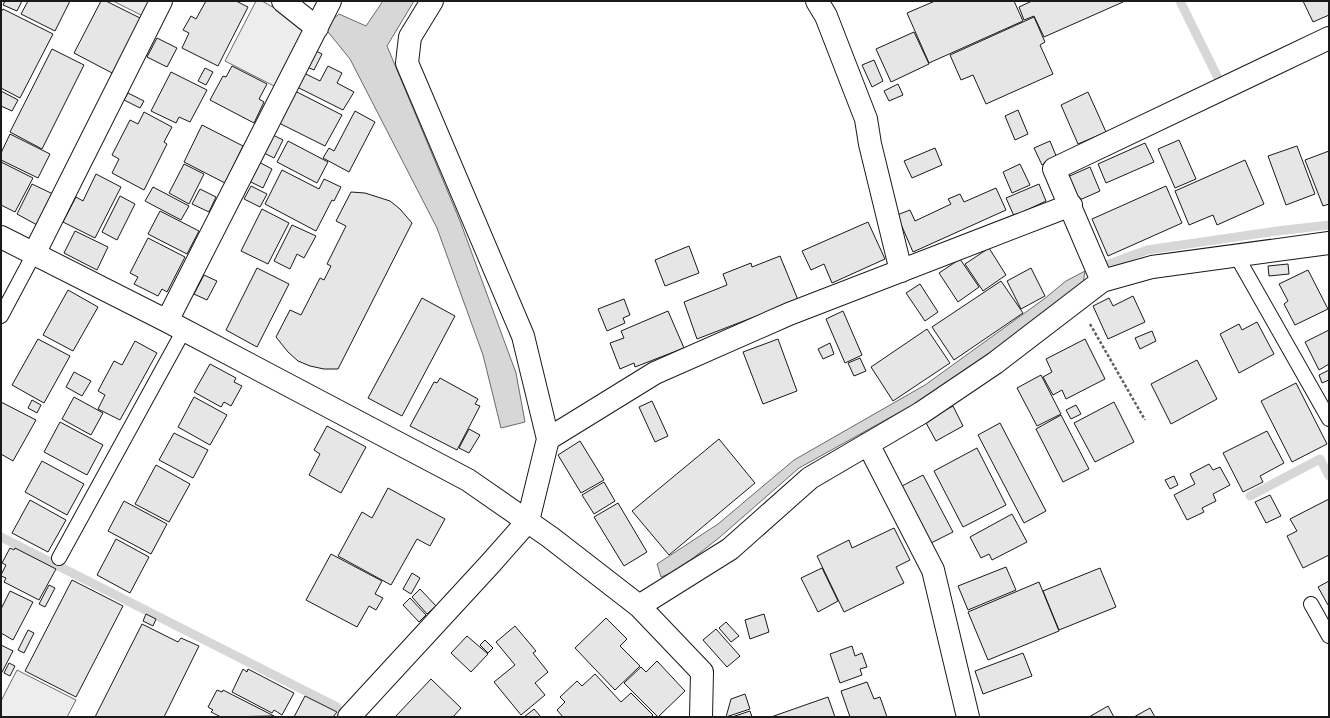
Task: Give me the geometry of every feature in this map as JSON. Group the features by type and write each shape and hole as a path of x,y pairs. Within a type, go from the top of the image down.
{"street":[{"path":"34,254 162,1"},
{"path":"283,1 316,28"},
{"path":"176,326 330,1"},
{"path":"349,717 480,576 528,521 548,439 523,336 407,63 410,37 432,1"},
{"path":"818,1 826,16 866,119 870,144 901,271"},
{"path":"1102,281 1071,205 1054,169 1329,38"},
{"path":"548,439 655,373 789,314 1071,205"},
{"path":"1,238 176,326 468,480 528,521 639,606 702,672 701,717"},
{"path":"639,606 730,549 810,478 921,413 983,371 1102,281 1152,267 1329,243"},
{"path":"868,444 934,570 968,717"}],"lane":[{"path":"1,316 34,254"},
{"path":"1236,255 1329,419"},
{"path":"59,558 176,326"},
{"path":"1310,604 1329,636"}],"path":[{"path":"1077,301 1145,420"}],"shaded area":[{"path":"113,1 153,1 145,17"},
{"path":"256,1 262,1 308,27 276,87 225,61"},
{"path":"383,1 414,1 387,46 460,221 516,373 525,422 501,428 483,355 437,228 350,59 324,27 339,14 366,26"},
{"path":"1085,271 1083,284 998,349 916,403 799,468 720,537 692,559 671,573 661,577 657,564 718,524 794,460 925,385 1044,299 1066,281"},
{"path":"17,670 76,700 67,717 1,717 1,701"}],"building":[{"path":"5,1 22,1 17,11 3,5"},
{"path":"28,1 70,1 55,31 21,14"},
{"path":"101,1 106,1 142,19 114,74 74,53"},
{"path":"206,1 236,1 248,7 218,66 182,48 189,33 183,30 191,16 196,19"},
{"path":"935,1 1014,1 1023,21 929,63 907,13"},
{"path":"1032,1 1123,2 1044,37 1034,16 1024,20 1019,7"},
{"path":"1303,1 1329,1 1329,15 1313,22"},
{"path":"3,9 53,34 20,98 1,88 1,12"},
{"path":"1034,17 1045,42 1040,45 1053,74 986,104 973,75 961,80 950,55"},
{"path":"914,32 929,64 891,82 876,49"},
{"path":"157,38 177,48 167,67 147,57"},
{"path":"52,49 84,65 42,149 10,132"},
{"path":"316,51 322,54 314,70 307,67"},
{"path":"874,60 883,81 872,87 862,65"},
{"path":"232,66 267,84 259,99 264,102 254,123 210,100 223,76 226,77"},
{"path":"328,66 342,73 337,83 354,92 343,110 297,87 304,73 320,81"},
{"path":"205,68 213,72 206,85 198,81"},
{"path":"171,72 207,90 190,122 179,117 176,123 151,111"},
{"path":"898,84 903,95 889,101 884,91"},
{"path":"1,91 18,100 12,111 1,106"},
{"path":"295,91 342,115 325,146 279,123"},
{"path":"1088,92 1106,132 1078,144 1061,105"},
{"path":"128,93 144,101 140,108 124,100"},
{"path":"1018,110 1028,134 1015,140 1005,116"},
{"path":"355,111 375,122 349,172 323,158 329,148 334,151"},
{"path":"144,112 172,127 164,142 167,144 144,190 112,173 119,159 112,155 130,120 138,124"},
{"path":"202,125 243,146 225,183 184,162"},
{"path":"10,134 50,154 38,178 1,160 1,153"},
{"path":"271,134 283,140 274,158 262,152"},
{"path":"1179,140 1196,179 1175,188 1158,149"},
{"path":"288,141 328,162 317,183 277,162"},
{"path":"1050,141 1057,158 1042,165 1034,148"},
{"path":"1145,143 1154,162 1106,183 1098,164"},
{"path":"1297,146 1315,194 1286,205 1268,156"},
{"path":"935,148 942,165 912,178 904,161"},
{"path":"1329,151 1329,204 1323,206 1305,160"},
{"path":"1245,160 1264,204 1217,225 1213,215 1189,225 1175,191"},
{"path":"257,161 272,169 263,188 247,180"},
{"path":"1,162 33,178 15,212 1,205"},
{"path":"184,164 204,174 189,204 169,193"},
{"path":"1020,164 1030,185 1012,193 1003,172"},
{"path":"1090,167 1100,191 1075,202 1065,178"},
{"path":"282,170 319,189 324,179 341,187 334,201 332,200 316,231 265,204"},
{"path":"96,174 121,187 95,238 63,222 76,197 83,201"},
{"path":"32,184 53,194 37,225 17,214"},
{"path":"1039,184 1046,201 1014,216 1006,198"},
{"path":"251,186 267,194 260,207 244,199"},
{"path":"1166,186 1182,223 1108,256 1092,219"},
{"path":"153,187 189,206 181,220 145,201"},
{"path":"996,188 1006,210 913,252 897,215 910,210 915,221 951,204 948,199 960,194 964,202"},
{"path":"200,189 216,197 209,212 192,204"},
{"path":"351,192 365,193 390,201 400,209 412,223 338,369 324,369 310,366 298,361 288,352 276,337 290,310 301,315 320,278 324,280 331,266 327,264 346,226 336,221"},
{"path":"120,196 135,204 117,240 102,232"},
{"path":"262,209 289,223 268,264 241,251"},
{"path":"160,211 199,231 187,254 148,234"},
{"path":"868,222 885,259 832,283 824,264 811,270 802,251"},
{"path":"292,225 316,236 304,258 297,254 290,269 274,261"},
{"path":"75,231 108,247 97,270 64,253"},
{"path":"148,238 185,257 167,292 162,289 158,296 134,284 138,277 130,273"},
{"path":"689,246 699,273 665,286 655,260"},
{"path":"989,248 1006,275 983,291 965,264"},
{"path":"780,256 798,300 697,339 684,302 727,285 723,274 751,263 752,267"},
{"path":"960,259 979,287 958,302 939,273"},
{"path":"1288,264 1289,274 1269,276 1268,266"},
{"path":"257,268 289,284 257,347 226,330"},
{"path":"1031,268 1045,296 1021,309 1007,281"},
{"path":"1308,270 1328,309 1295,325 1284,304 1288,301 1279,284"},
{"path":"204,275 217,281 207,300 194,294"},
{"path":"1001,281 1023,313 954,360 932,327"},
{"path":"920,284 938,312 925,321 906,293"},
{"path":"68,290 98,307 73,351 43,335"},
{"path":"1133,296 1145,322 1108,339 1093,306 1109,298 1113,306"},
{"path":"422,298 455,316 402,416 368,398"},
{"path":"624,299 630,315 623,318 625,323 607,331 598,309"},
{"path":"668,311 684,348 635,367 634,363 620,369 610,343 624,338 621,331"},
{"path":"843,311 862,355 845,363 826,319"},
{"path":"1257,322 1274,354 1239,373 1220,334 1239,324 1242,330"},
{"path":"927,329 950,363 893,401 871,367"},
{"path":"1329,330 1329,364 1319,370 1305,342"},
{"path":"1152,331 1156,341 1140,349 1135,338"},
{"path":"38,339 70,356 44,403 12,385"},
{"path":"778,339 797,391 763,404 743,352"},
{"path":"1085,339 1105,379 1066,399 1062,390 1053,395 1043,377 1052,372 1046,359"},
{"path":"135,341 157,353 120,420 98,409 105,395 98,391 114,361 122,365"},
{"path":"830,343 834,354 823,359 818,349"},
{"path":"860,358 866,371 854,376 848,363"},
{"path":"1197,360 1217,399 1171,424 1151,384"},
{"path":"210,364 236,378 234,382 242,386 231,406 224,402 221,407 194,392"},
{"path":"1329,370 1329,380 1322,383 1319,375"},
{"path":"74,372 91,381 82,396 66,387"},
{"path":"1041,375 1061,414 1037,426 1017,388"},
{"path":"440,378 478,399 475,404 480,406 457,450 410,426 434,382 437,383"},
{"path":"1296,383 1327,444 1292,462 1261,401"},
{"path":"74,397 103,413 91,435 62,419"},
{"path":"194,397 227,415 210,445 178,427"},
{"path":"32,400 41,405 37,413 28,408"},
{"path":"652,401 668,436 655,442 639,407"},
{"path":"1,402 36,420 13,461 1,454"},
{"path":"1114,402 1134,442 1095,462 1074,423"},
{"path":"1076,405 1081,414 1071,419 1066,410"},
{"path":"953,406 963,426 936,441 925,421"},
{"path":"1061,415 1089,469 1063,482 1036,429"},
{"path":"60,422 103,445 87,475 44,452"},
{"path":"1000,423 1046,511 1024,523 978,435"},
{"path":"327,426 366,447 341,493 309,475 320,454 314,450"},
{"path":"469,429 480,435 469,453 459,448"},
{"path":"1267,431 1284,463 1260,476 1263,482 1243,492 1223,453"},
{"path":"174,433 208,450 193,478 159,460"},
{"path":"719,439 755,483 669,555 632,511"},
{"path":"580,441 604,480 581,493 558,455"},
{"path":"977,448 1006,505 963,527 934,471"},
{"path":"42,461 84,484 67,515 25,492"},
{"path":"1209,464 1213,470 1220,467 1230,485 1213,494 1216,501 1202,508 1204,512 1187,520 1174,495 1195,484 1190,474"},
{"path":"156,465 190,484 169,522 135,504"},
{"path":"923,475 953,532 931,543 902,486"},
{"path":"1174,476 1178,485 1170,489 1165,480"},
{"path":"604,482 615,501 594,514 582,495"},
{"path":"388,488 445,519 430,546 417,539 391,585 338,556 362,512 372,518"},
{"path":"1270,495 1281,516 1266,523 1255,502"},
{"path":"1329,499 1329,555 1303,568 1287,536 1297,531 1290,519"},
{"path":"30,500 66,520 48,552 12,533"},
{"path":"124,501 167,524 151,554 108,531"},
{"path":"618,503 647,552 624,566 594,517"},
{"path":"1012,514 1027,542 992,560 989,554 981,558 970,537"},
{"path":"894,528 910,560 896,567 904,583 844,612 817,556 849,540 852,548"},
{"path":"116,539 149,557 130,593 97,575"},
{"path":"10,548 14,550 15,548 56,569 39,600 4,582 6,578 1,575 6,565 2,563"},
{"path":"331,554 382,581 375,594 383,598 376,610 369,606 357,627 306,600"},
{"path":"1006,567 1016,590 968,610 958,586"},
{"path":"822,568 838,601 818,612 801,578"},
{"path":"1100,568 1116,607 1059,630 1043,591"},
{"path":"412,573 420,578 411,594 403,589"},
{"path":"72,580 123,606 76,697 25,671"},
{"path":"1329,581 1329,605 1328,605 1318,587"},
{"path":"1039,582 1059,631 988,660 968,612"},
{"path":"49,585 55,588 45,607 39,604"},
{"path":"420,589 436,606 427,614 412,597"},
{"path":"10,591 33,602 13,640 1,633 1,609"},
{"path":"410,598 426,615 419,622 403,605"},
{"path":"146,614 156,619 153,626 143,621"},
{"path":"764,614 769,632 750,639 745,620"},
{"path":"606,618 627,639 620,646 640,666 615,690 575,648"},
{"path":"726,622 739,636 731,642 719,628"},
{"path":"142,624 178,642 181,638 199,646 164,717 95,717"},
{"path":"515,626 536,651 533,653 548,672 535,683 545,695 521,715 494,682 515,665 496,642"},
{"path":"716,629 740,656 727,667 703,640"},
{"path":"28,630 34,633 24,653 18,650"},
{"path":"467,636 488,654 471,672 451,653"},
{"path":"485,640 493,648 488,653 480,645"},
{"path":"1,645 13,651 1,674"},
{"path":"852,646 855,656 862,653 867,667 860,669 862,675 840,683 830,654"},
{"path":"1023,653 1032,676 983,694 975,671"},
{"path":"657,661 685,691 658,717 624,683 641,667 646,672"},
{"path":"9,663 15,666 10,676 4,673"},
{"path":"243,669 247,672 248,669 294,693 282,715 274,710 272,713 232,692"},
{"path":"595,674 621,702 631,693 653,715 651,717 563,717 557,710 565,702 560,697 577,681 582,686"},
{"path":"431,679 461,708 453,717 395,717"},
{"path":"867,682 874,699 880,697 887,717 850,717 841,691"},
{"path":"217,690 222,692 223,690 274,716 221,717 211,712 213,710 208,707"},
{"path":"745,694 750,709 726,717 731,699"},
{"path":"305,696 337,712 333,717 294,717"},
{"path":"828,697 835,717 771,717"},
{"path":"1108,706 1114,717 1089,717"},
{"path":"1150,708 1155,717 1134,717"},
{"path":"534,709 541,717 524,717"},
{"path":"750,711 752,717 732,717"}],"waterway":[{"path":"1180,1 1218,78"},
{"path":"1109,264 1147,250 1329,225"},
{"path":"1250,496 1320,459 1329,476"},
{"path":"1,537 337,707"}]}
